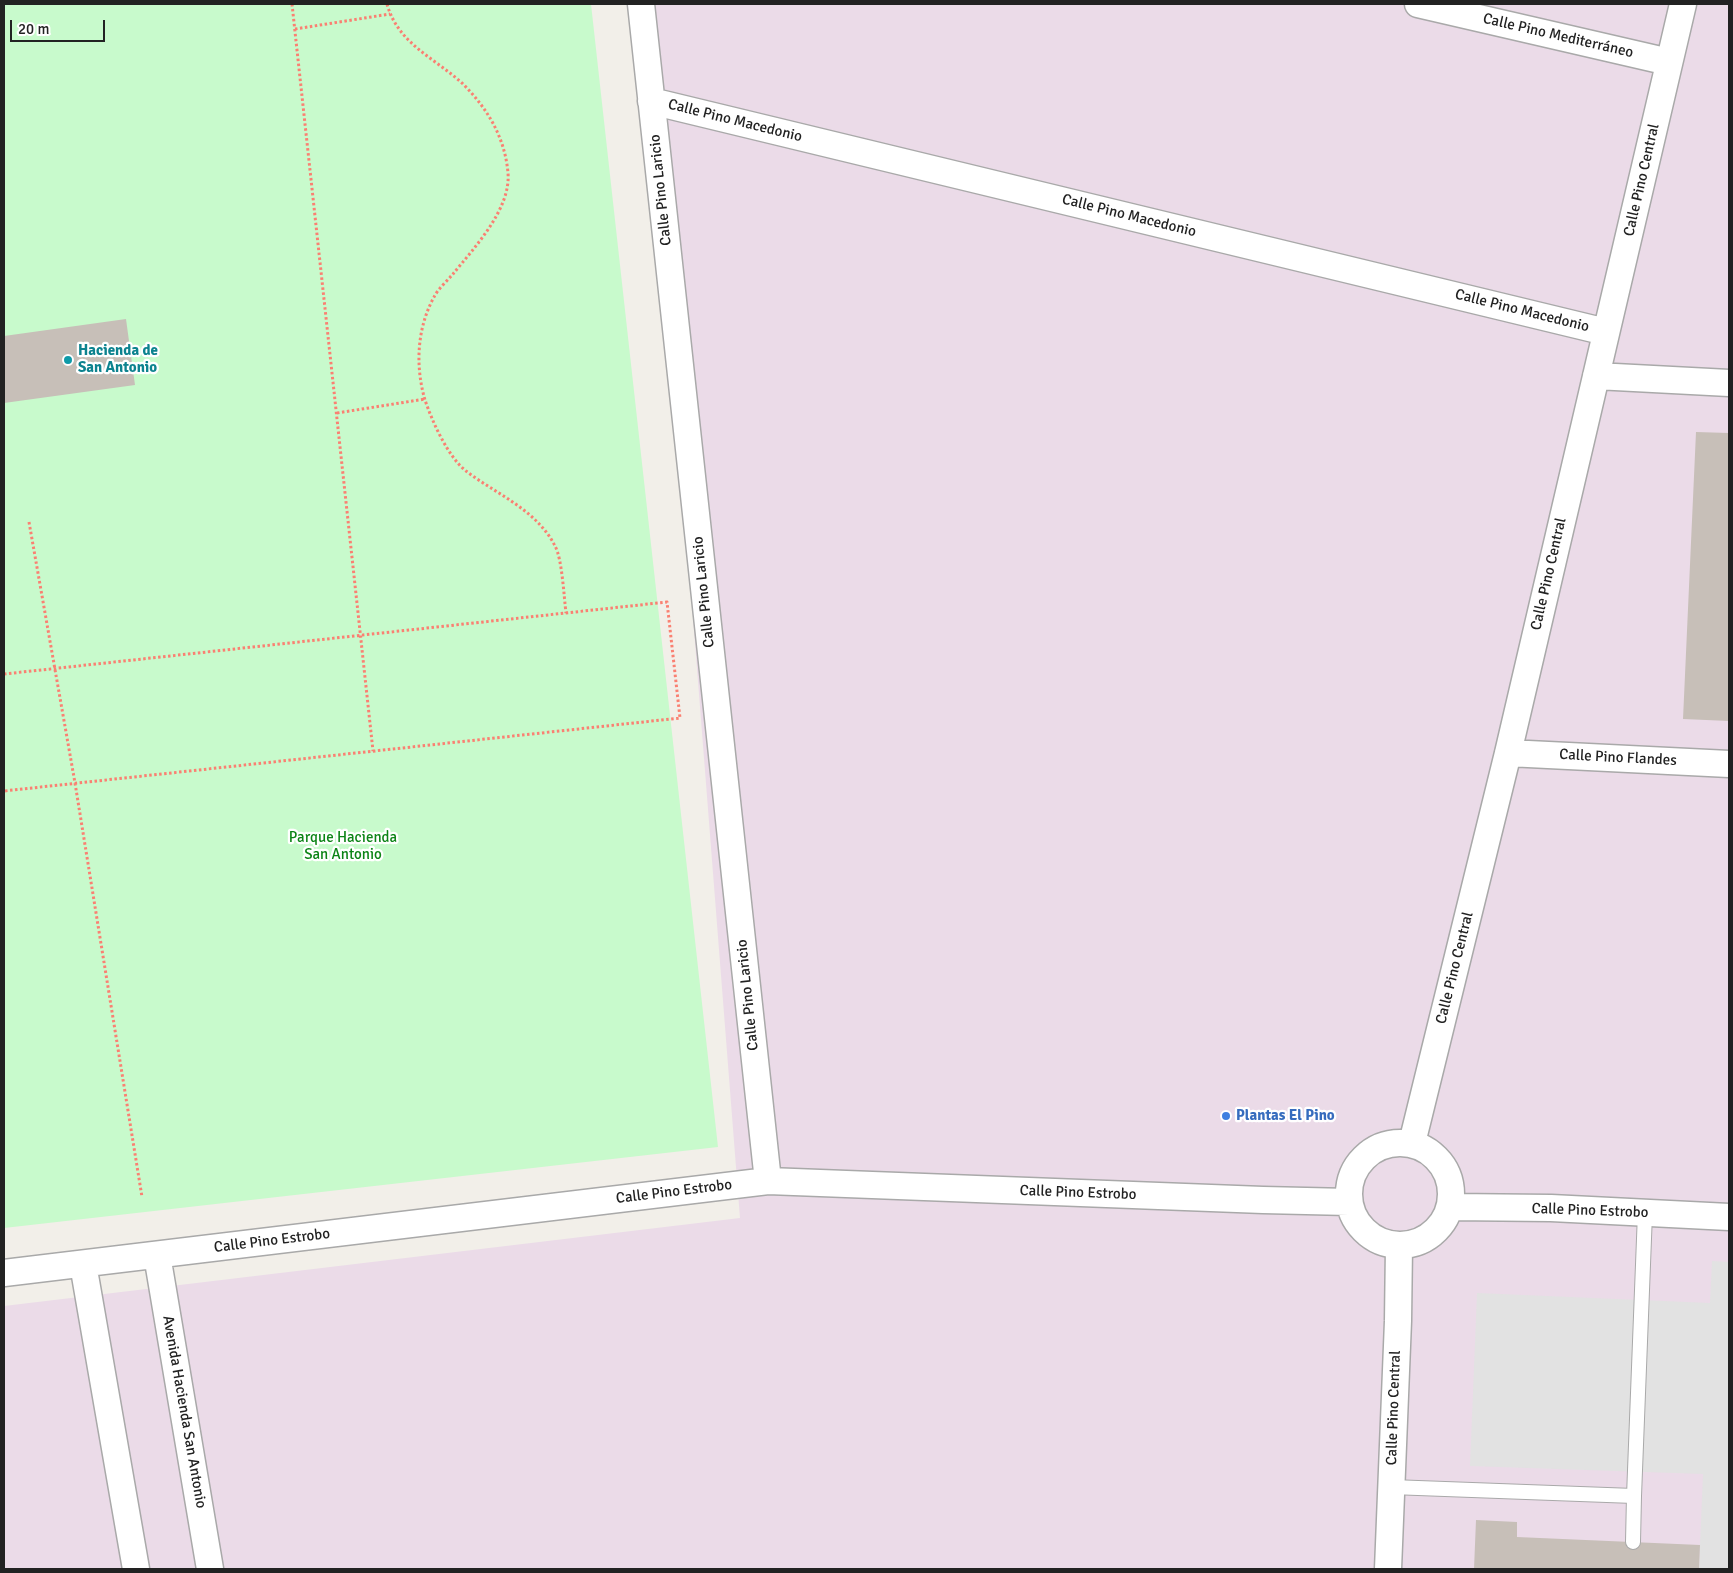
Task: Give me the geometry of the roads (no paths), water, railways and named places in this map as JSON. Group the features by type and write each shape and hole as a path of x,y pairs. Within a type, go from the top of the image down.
{"street":[{"name":"Calle Pino Laricio","path":"640,4 768,1181"},
{"name":"Calle Pino Mediterráneo","path":"1418,4 1669,62"},
{"name":"Calle Pino Central","path":"1412,1143 1508,753 1683,4"},
{"name":"Calle Pino Macedonio","path":"651,101 1606,332"},
{"path":"1596,376 1729,383"},
{"name":"Calle Pino Flandes","path":"1508,753 1729,764"},
{"path":"1412,1143 1430,1152 1445,1167 1452,1186 1451,1207 1440,1228 1421,1241 1399,1246 1375,1240 1358,1224 1349,1202 1351,1177 1364,1156 1386,1144 1412,1143"},
{"name":"Calle Pino Estrobo","path":"4,1273 768,1181 1349,1202"},
{"name":"Calle Pino Estrobo","path":"1451,1207 1551,1208 1729,1217"},
{"name":"Calle Pino Central","path":"1388,1569 1398,1321 1399,1246"},
{"name":"Avenida Hacienda San Antonio","path":"157,1254 210,1569"},
{"path":"83,1264 136,1569"}],"lane":[{"path":"1633,1542 1645,1213"},
{"path":"1391,1487 1634,1496"}],"place":[{"name":"Hacienda de San Antonio","path":"68,360"},
{"name":"Plantas El Pino","path":"1226,1116"}],"park label":[{"name":"Parque Hacienda San Antonio","path":"343,846"}]}
